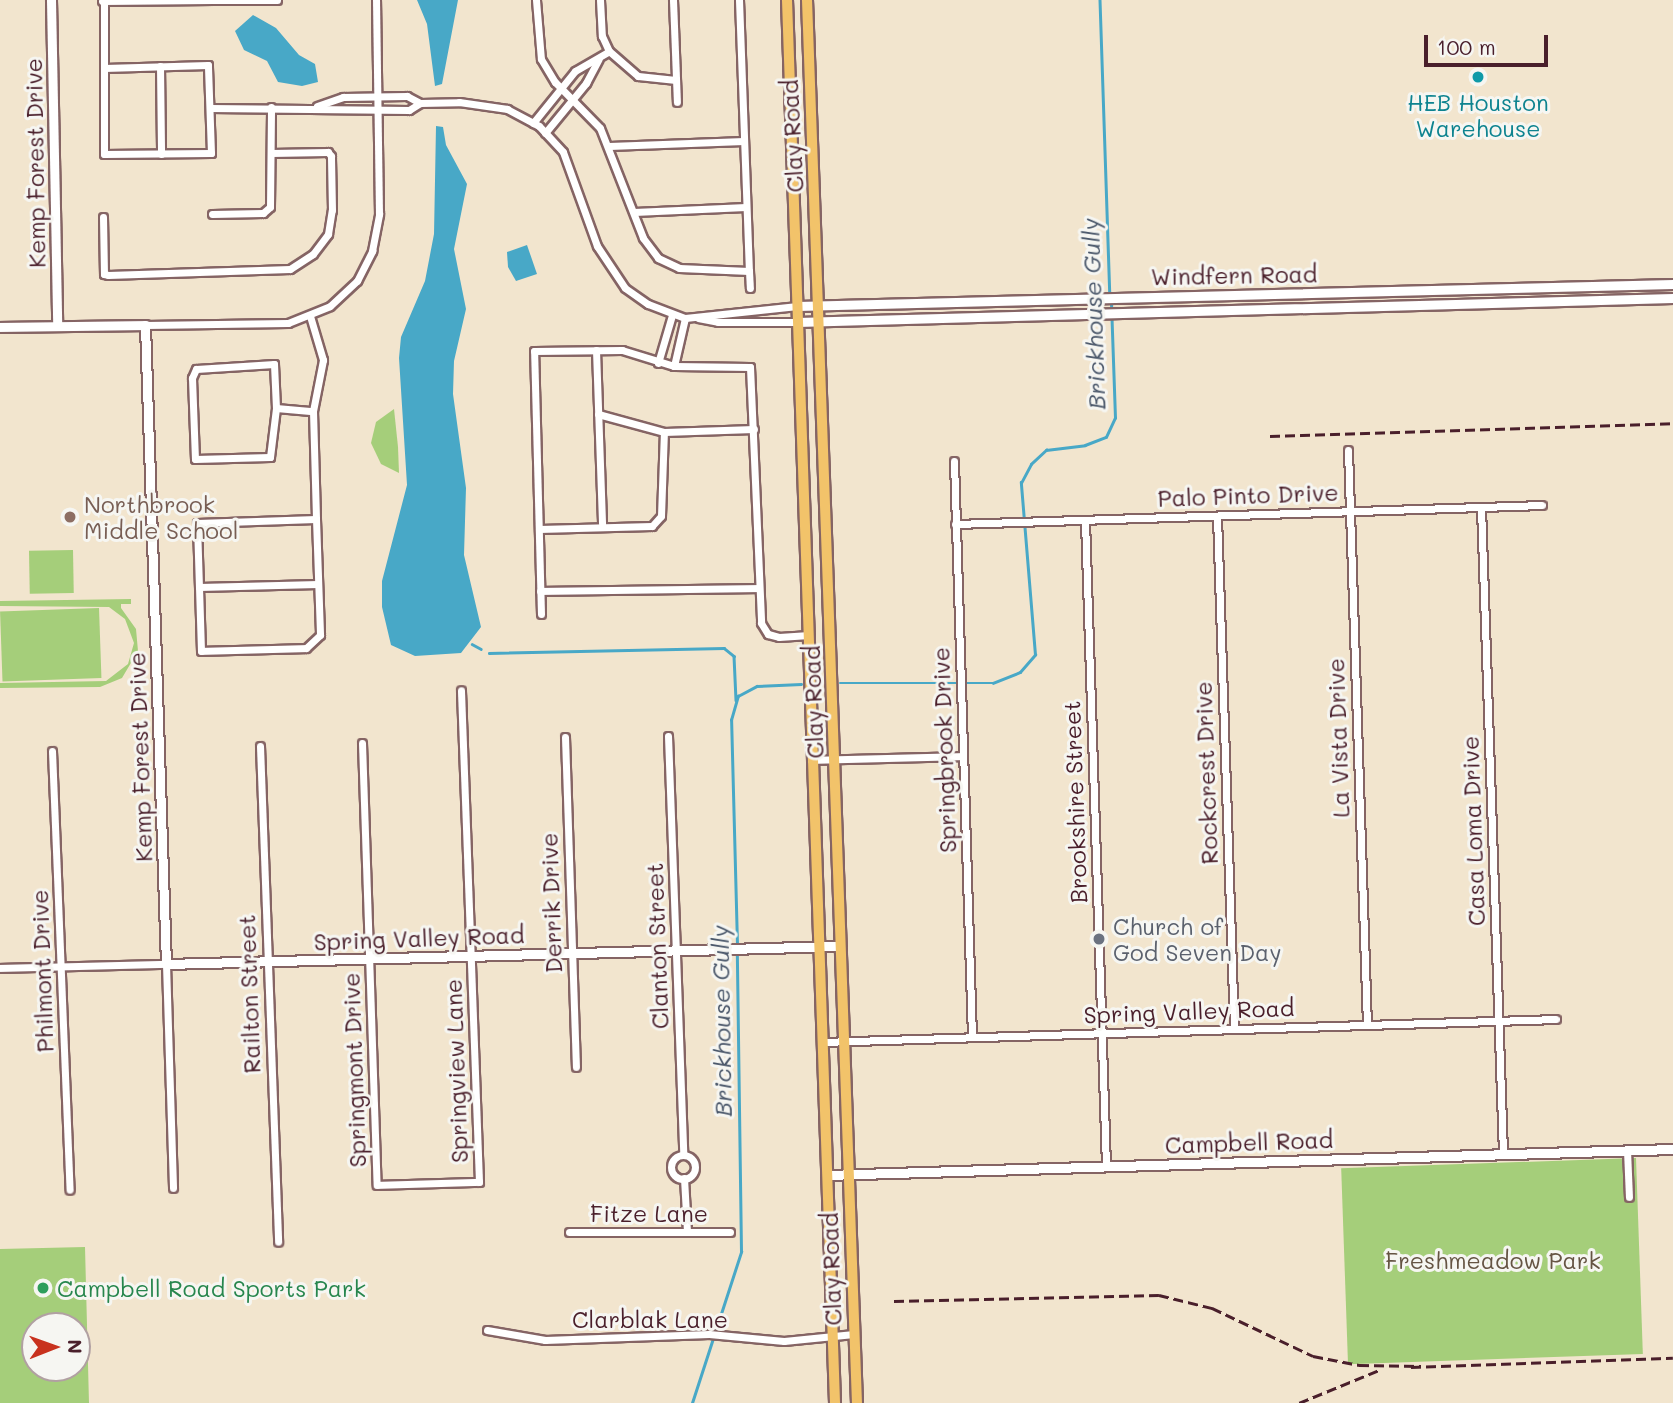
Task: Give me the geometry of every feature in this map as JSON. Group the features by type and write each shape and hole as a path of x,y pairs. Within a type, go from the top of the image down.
{"main road":[{"name":"Clay Road","path":"787,0 835,1403"},
{"name":"Clay Road","path":"807,0 821,304 824,496 836,759 839,946 857,1403"},
{"path":"789,52 808,52"},
{"path":"804,494 824,496"},
{"path":"831,1280 852,1284"}],"street":[{"name":"Kemp Forest Drive","path":"51,0 57,326"},
{"path":"104,68 208,65 212,153 104,154 102,1 277,0"},
{"path":"0,327 268,326 310,316 352,287 372,251 379,214 376,0"},
{"path":"536,0 538,49 564,89 609,146 642,238 658,258 679,268 749,271"},
{"path":"600,0 602,36 609,51 638,76 676,80"},
{"path":"673,0 677,102"},
{"path":"739,0 750,288"},
{"path":"545,133 599,59 609,51"},
{"path":"533,123 564,89 575,71 588,60 599,59"},
{"path":"160,66 161,153"},
{"path":"210,108 317,106 343,97 407,96 420,103 458,102 507,109 533,123 563,152 597,246 614,275 648,304 685,318 797,306"},
{"path":"317,106 333,112 409,110 420,103"},
{"path":"548,106 560,115"},
{"path":"212,214 263,213 270,207 271,107"},
{"path":"609,146 744,141"},
{"path":"103,217 104,274 107,275 290,269 313,254 328,234 332,209 331,156 328,152 271,153"},
{"path":"634,212 746,207"},
{"name":"Windfern Road","path":"797,306 1673,284"},
{"path":"1085,314 1089,297"},
{"name":"Windfern Road","path":"797,322 1673,298"},
{"path":"978,301 978,317"},
{"path":"658,363 672,315"},
{"path":"310,316 323,360 313,411 318,584 318,641 306,648 201,651 197,523 316,519"},
{"path":"674,366 685,318"},
{"path":"698,318 718,323 797,322"},
{"name":"Kemp Forest Drive","path":"145,325 173,1188"},
{"path":"596,350 601,524"},
{"path":"541,614 534,351 622,350 674,366 750,368 761,624 768,634 809,635"},
{"path":"274,364 276,408 271,457 195,460 192,378 196,369 274,364"},
{"path":"276,408 313,411"},
{"path":"598,414 664,432 754,429"},
{"path":"539,528 601,524 652,526 661,516 664,432"},
{"name":"La Vista Drive","path":"1348,450 1367,1025"},
{"name":"Springbrook Drive","path":"954,461 972,1037"},
{"name":"Palo Pinto Drive","path":"955,524 1542,505"},
{"name":"Casa Loma Drive","path":"1481,507 1503,1154"},
{"name":"Rockcrest Drive","path":"1217,516 1234,1029"},
{"name":"Brookshire Street","path":"1085,520 1106,1167"},
{"path":"199,587 318,584"},
{"path":"540,591 759,588"},
{"name":"Springview Lane","path":"377,1185 479,1182 461,690"},
{"name":"Clanton Street","path":"668,736 683,1155 695,1166 684,1178 687,1232"},
{"name":"Derrik Drive","path":"565,737 576,1067"},
{"name":"Springmont Drive","path":"362,743 377,1185"},
{"name":"Railton Street","path":"260,746 278,1242"},
{"name":"Philmont Drive","path":"52,751 69,1190"},
{"path":"811,760 963,756"},
{"name":"Spring Valley Road","path":"0,968 839,946"},
{"name":"Spring Valley Road","path":"822,1042 1556,1019"},
{"name":"Campbell Road","path":"827,1175 1673,1149"},
{"path":"1628,1150 1629,1196"},
{"name":"Clanton Street","path":"683,1155 674,1158 671,1167 675,1175 684,1178"},
{"name":"Fitze Lane","path":"569,1232 730,1232"},
{"name":"Clarblak Lane","path":"487,1330 545,1340 709,1334 784,1341 854,1334"}],"green space":[{"path":"394,409 399,473 381,464 371,443 376,422"},
{"path":"73,550 74,593 30,594 29,551"},
{"path":"131,599 131,604 121,604 121,608 136,629 138,651 122,678 100,687 0,688 0,683 106,681 128,664 134,643 125,619 109,607 0,606 0,601"},
{"path":"99,608 101,678 3,681 0,611"},
{"name":"Freshmeadow Park","path":"1636,1158 1643,1354 1348,1364 1341,1168"},
{"name":"Campbell Road Sports Park","path":"85,1247 87,1312 21,1312 21,1382 88,1382 89,1403 0,1403 0,1249"}],"water":[{"path":"417,0 458,0 442,84 435,86 427,24"},
{"path":"253,15 276,28 299,55 315,64 318,82 302,86 278,82 267,61 244,50 235,31"},
{"path":"436,126 443,127 446,145 467,184 454,249 466,309 454,361 453,394 466,488 464,555 481,627 461,653 415,656 391,645 382,607 382,581 407,485 399,358 401,337 425,281 434,234"},
{"path":"527,245 537,274 516,281 508,267 507,252"}],"waterway":[{"name":"Brickhouse Gully","path":"1100,0 1110,294"},
{"name":"Brickhouse Gully","path":"840,683 993,683 1020,672 1035,655 1021,483 1031,464 1046,450 1085,445 1106,437 1115,418 1111,301"},
{"path":"472,644 481,649"},
{"path":"489,653 724,648 734,656 736,700"},
{"name":"Brickhouse Gully","path":"737,945 731,720 738,696 757,686 801,684"},
{"name":"Brickhouse Gully","path":"692,1403 741,1252 737,951"}],"railway":[{"path":"1270,436 1673,423"},
{"path":"894,1301 1159,1295 1212,1308 1313,1356 1359,1365 1421,1366"},
{"path":"1411,1367 1673,1358"},
{"path":"1299,1403 1379,1370"}],"place":[{"name":"HEB Houston Warehouse","path":"1478,77"},
{"name":"Northbrook Middle School","path":"70,517"},
{"name":"Church of God Seven Day","path":"1099,939"},
{"name":"Campbell Road Sports Park","path":"43,1288"}]}
